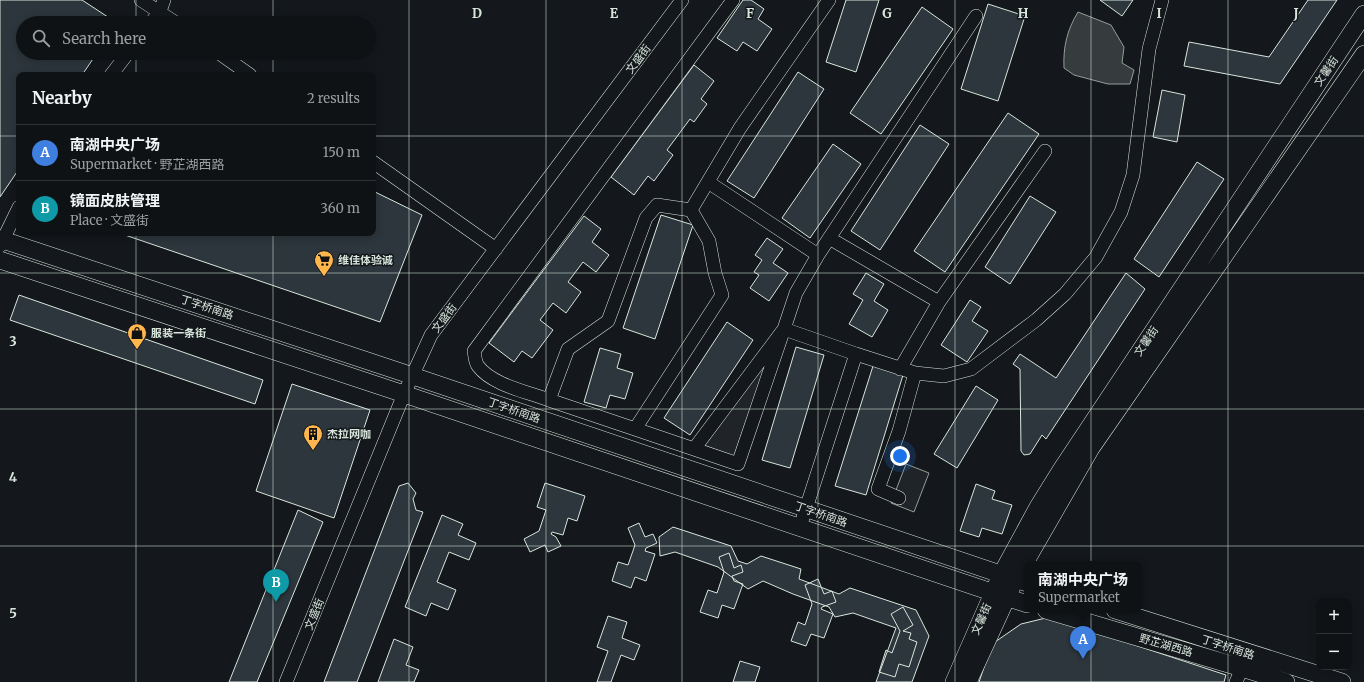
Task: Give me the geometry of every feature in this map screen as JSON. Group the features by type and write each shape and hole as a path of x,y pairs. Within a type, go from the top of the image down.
{"main road":[{"name":"文馨街","path":"1014,580 1038,507 1061,470 1364,14"},
{"name":"文馨街","path":"1025,561 1091,448 1364,54"},
{"name":"丁字桥南路","path":"1,242 413,376 1014,580"},
{"name":"丁字桥南路","path":"0,260 800,527 999,596"},
{"name":"文馨街","path":"954,682 999,596 1014,580 1024,563"},
{"name":"文馨街","path":"968,682 999,596"},
{"path":"999,596 1024,603"},
{"name":"野芷湖西路","path":"1055,613 1239,675 1286,682"},
{"name":"丁字桥南路","path":"1124,613 1342,682"}],"street":[{"path":"141,0 162,6 170,16"},
{"name":"文盛街","path":"286,682 404,394 431,335 682,0"},
{"path":"733,0 474,351 477,365 486,374 499,382 738,464 796,293 829,238 976,16"},
{"path":"691,210 740,128 829,0"},
{"path":"784,329 915,374 944,376 971,369 1036,320 1065,294 1096,257 1121,212 1133,175 1149,49 1162,0"},
{"path":"156,16 162,6"},
{"path":"113,72 123,60"},
{"path":"229,60 246,72"},
{"path":"900,369 939,302 1045,152"},
{"path":"376,164 496,249"},
{"path":"708,182 818,255"},
{"path":"549,400 568,349 608,321 646,218 657,205 691,210"},
{"path":"635,429 722,295 715,273 709,242 691,210"},
{"path":"1,242 16,213"},
{"path":"829,238 939,302"},
{"path":"694,449 784,329"},
{"path":"800,527 856,354"},
{"path":"899,498 878,490 899,431 915,374"}],"shaded area":[{"path":"1078,12 1111,25 1124,47 1122,63 1134,70 1130,84 1108,84 1074,75 1064,68 1066,39"},
{"path":"769,355 734,456 703,445"},
{"path":"906,464 929,473 914,512 891,503"}],"building":[{"path":"0,0 82,0 106,16 16,16 16,60 92,60 84,72 16,72 16,173 0,197"},
{"path":"743,0 751,0 764,9 758,19 772,29 757,51 743,42 737,51 717,38"},
{"path":"846,0 879,0 856,72 826,62"},
{"path":"1100,0 1133,0 1122,16"},
{"path":"1308,0 1337,0 1280,84 1184,66 1189,42 1269,57"},
{"path":"988,4 1025,16 998,101 961,89"},
{"path":"922,7 953,29 881,134 850,113"},
{"path":"694,65 714,81 701,99 707,104 694,122 690,119 667,150 673,155 654,181 648,176 634,195 611,177"},
{"path":"798,72 824,89 754,198 727,181"},
{"path":"1162,90 1185,95 1177,142 1153,137"},
{"path":"1008,113 1039,134 945,272 914,251"},
{"path":"920,125 949,144 880,250 851,231"},
{"path":"833,144 861,164 810,238 782,218"},
{"path":"1197,162 1224,179 1159,277 1134,259"},
{"name":"维佳体验诚","path":"376,192 422,215 380,322 128,236 376,236"},
{"path":"1030,196 1056,212 1010,284 985,267"},
{"path":"661,215 693,225 655,339 623,328"},
{"path":"584,216 601,229 592,242 609,255 596,272 583,262 568,282 581,292 566,313 553,303 540,320 553,330 532,358 522,351 514,362 489,343"},
{"path":"767,238 783,249 773,263 788,273 769,301 750,288 759,275 754,272 762,260 755,255"},
{"path":"866,273 884,284 874,301 888,310 872,337 849,324 863,300 853,294"},
{"path":"1126,273 1145,289 1046,439 1042,435 1030,454 1024,455 1021,451 1020,369 1013,364 1020,354 1056,378"},
{"name":"服装一条街","path":"19,295 263,380 255,404 10,320"},
{"path":"970,300 981,307 972,321 988,331 967,362 941,345"},
{"path":"727,322 753,340 690,435 664,418"},
{"path":"796,347 824,355 790,468 762,460"},
{"path":"600,348 621,354 617,368 633,373 625,399 610,395 606,408 584,402"},
{"path":"873,366 903,375 866,495 835,486"},
{"name":"杰拉网咖","path":"292,384 370,410 334,518 256,491"},
{"path":"976,386 998,400 957,468 934,454"},
{"path":"408,483 416,493 413,499 416,510 423,512 357,682 324,682 399,486"},
{"path":"545,483 585,496 577,521 568,518 563,535 552,532 551,534 556,537 561,546 548,552 545,545 530,552 524,539 539,531 546,510 537,507"},
{"path":"976,484 995,491 992,499 1012,505 1002,534 982,528 979,537 960,531"},
{"path":"298,510 323,522 257,682 229,682"},
{"path":"442,515 463,524 458,535 476,543 469,560 449,552 437,582 456,590 448,610 431,603 426,616 405,607"},
{"path":"639,523 645,537 653,534 657,543 646,548 645,551 655,554 646,581 635,577 631,588 612,581 618,562 628,565 635,545 628,528"},
{"path":"673,527 731,546 738,561 747,564 761,556 801,569 799,579 839,594 850,588 916,610 929,636 912,682 876,682 896,628 853,613 835,617 829,607 763,581 748,589 718,567 675,552 660,556 659,537"},
{"path":"729,553 734,568 741,565 743,572 732,576 734,581 743,584 734,609 722,605 718,618 700,612 708,590 717,593 724,572 719,557"},
{"path":"818,579 824,594 832,591 836,602 822,607 821,609 833,614 824,638 811,634 806,646 791,641 798,622 805,625 812,604 805,585"},
{"path":"903,607 913,625 903,631 911,633 909,639 917,642 909,667 899,664 895,677 879,672 886,650 892,653 900,631 891,614"},
{"path":"608,616 627,622 622,638 640,645 634,660 621,655 611,682 597,682 608,651 597,647"},
{"path":"1050,617 1226,675 1224,682 979,682 992,644 1021,624"},
{"path":"394,639 413,647 406,665 419,670 414,682 378,682"},
{"path":"740,661 760,667 755,682 733,682"}],"place":[{"name":"维佳体验诚","path":"324,277"},
{"name":"服装一条街","path":"137,350"},
{"name":"杰拉网咖","path":"313,451"},
{"name":"镜面皮肤管理","path":"276,602"},
{"name":"南湖中央广场","path":"1083,659"}]}
